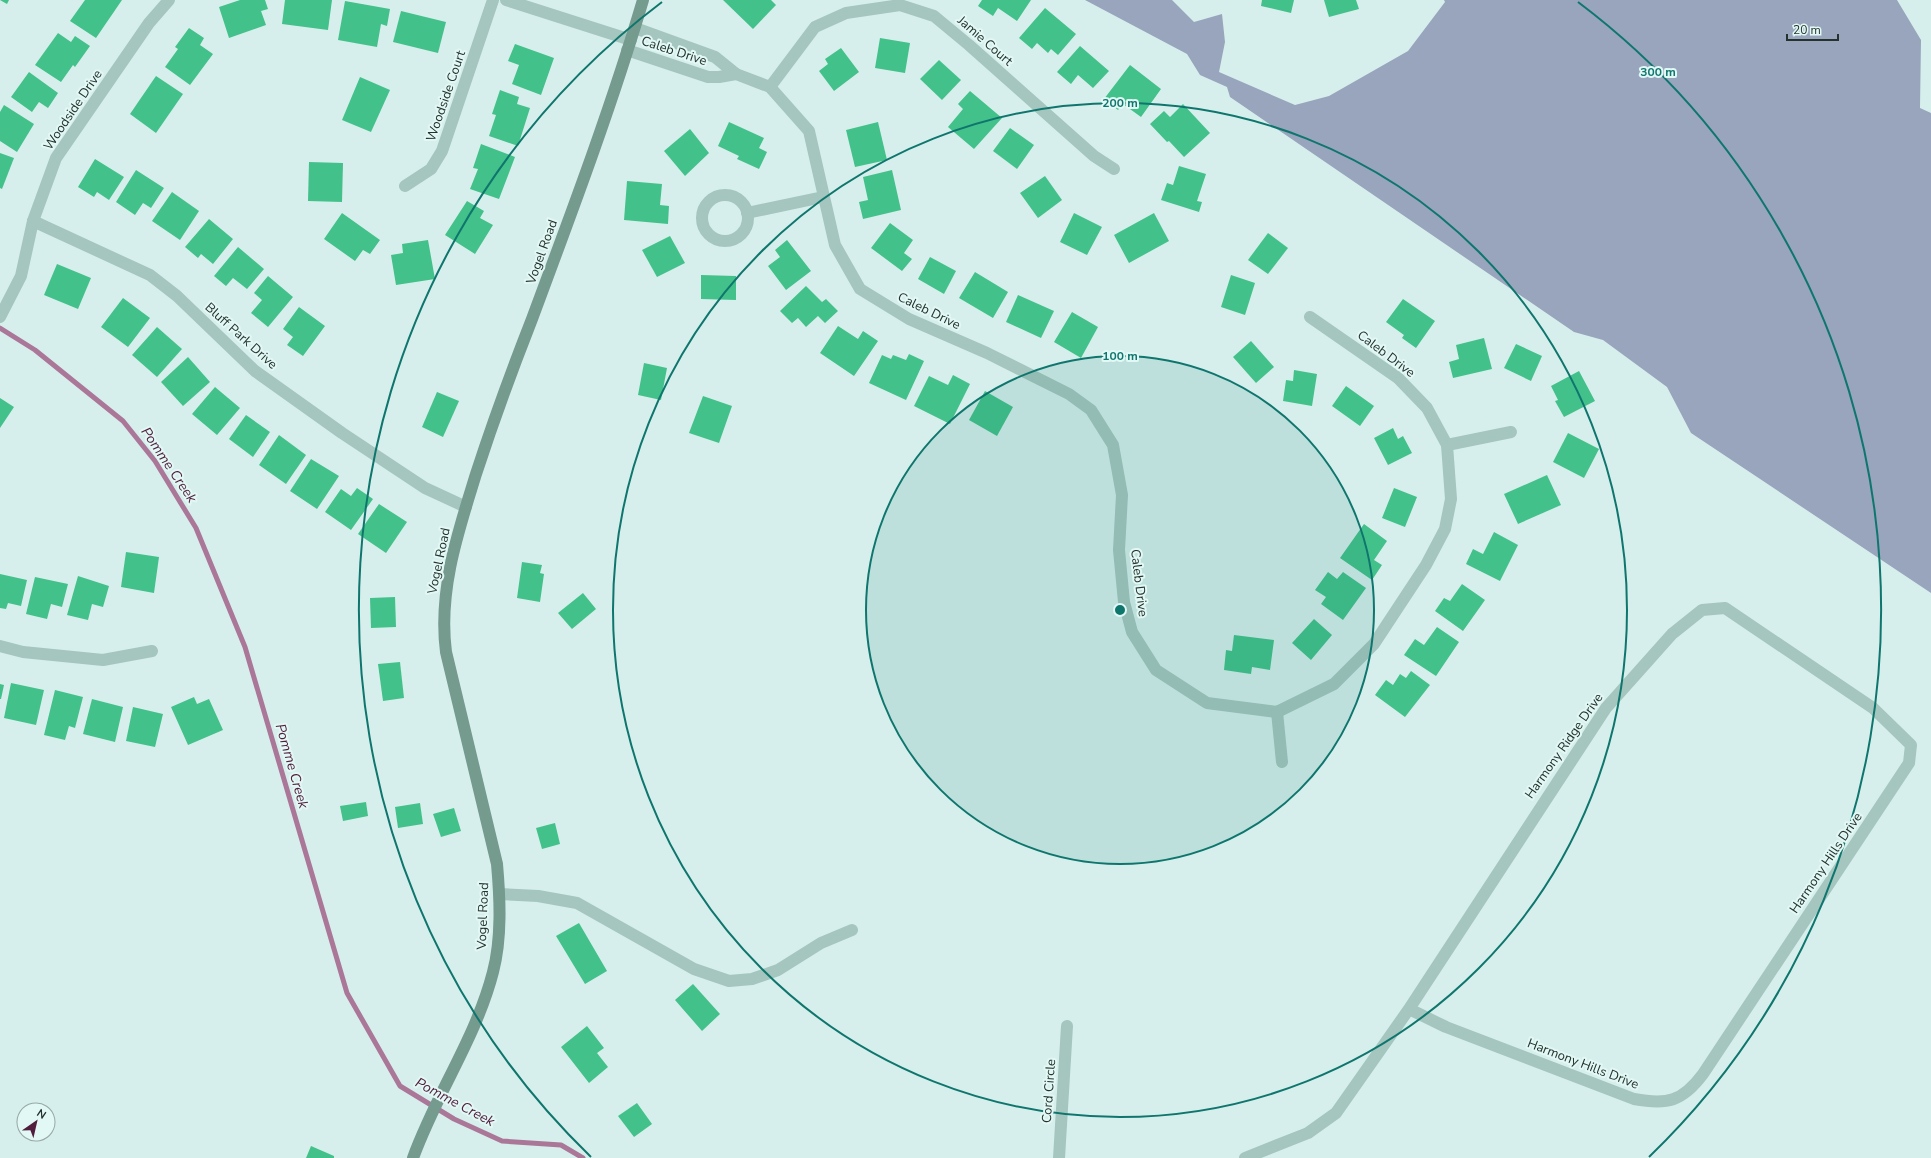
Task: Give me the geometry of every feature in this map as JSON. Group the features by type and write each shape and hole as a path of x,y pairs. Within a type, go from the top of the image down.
{"street":[{"name":"Woodside Drive","path":"0,317 21,276 33,221 56,158 149,23 169,0"},
{"name":"Woodside Court","path":"405,186 431,169 442,151 493,0"},
{"path":"506,0 629,45"},
{"name":"Vogel Road","path":"413,1158 421,1135 467,1042 484,1002 493,970 497,946 500,894 497,864 446,652 443,628 445,588 466,507 494,419 566,226 635,28 643,0"},
{"name":"Jamie Court","path":"770,87 815,27 846,13 900,4 934,16 969,45 1094,156 1114,169"},
{"name":"Caleb Drive","path":"635,28 715,57 736,74 770,87 809,131 835,245 860,289 909,319 988,353 1068,394 1091,410 1113,444 1122,495 1119,550 1124,602 1132,632 1156,670 1208,703 1277,712 1334,684 1374,644 1426,565 1445,529 1451,499 1447,445 1427,408 1398,378 1310,318"},
{"name":"Caleb Drive","path":"629,45 708,77 736,74"},
{"path":"747,213 823,197"},
{"name":"Bluff Park Drive","path":"33,221 150,275 176,296 255,371 342,433 425,488 466,507"},
{"path":"1447,445 1511,432"},
{"name":"Harmony Ridge Drive","path":"1409,1009 1606,708 1672,634 1702,610 1724,608 1873,708 1911,746"},
{"path":"0,646 23,652 103,660 152,651"},
{"path":"1277,712 1282,762"},
{"name":"Harmony Hills Drive","path":"1409,1009 1446,1027 1634,1099 1652,1102 1670,1102 1686,1092 1703,1074 1909,763 1911,746"},
{"path":"500,894 538,896 577,903 694,969 729,981 752,979 778,970 821,943 852,930"},
{"path":"1245,1158 1308,1133 1336,1113 1409,1009"},
{"name":"Cord Circle","path":"1059,1158 1067,1026"}],"shaded area":[{"path":"1085,0 1172,0 1194,22 1222,14 1225,42 1219,72 1295,105 1329,96 1408,51 1445,2 1444,0 1897,0 1921,40 1920,108 1931,113 1931,593 1691,433 1667,387 1603,340 1574,332 1230,97 1227,87 1200,75 1187,54"}],"building":[{"path":"0,0 9,0 7,4"},
{"path":"85,0 122,0 96,38 70,21"},
{"path":"240,0 265,0 268,9 261,11 266,25 229,38 219,7"},
{"path":"285,0 332,0 328,30 282,24"},
{"path":"723,0 771,0 776,5 753,29"},
{"path":"982,0 1031,0 1017,21 998,8 993,16 978,6"},
{"path":"1262,0 1294,0 1291,13 1261,6"},
{"path":"1324,0 1356,0 1359,9 1329,17"},
{"path":"345,1 390,9 387,26 381,24 377,47 338,40"},
{"path":"1045,8 1076,34 1058,55 1051,49 1048,53 1037,43 1032,49 1019,38"},
{"path":"401,11 446,22 438,53 393,42"},
{"path":"189,28 204,38 200,45 213,54 190,85 165,67 178,49 175,47"},
{"path":"58,33 71,42 75,36 90,46 75,67 73,65 61,82 35,65"},
{"path":"880,38 910,43 905,73 875,68"},
{"path":"515,44 554,58 541,95 512,84 519,65 508,61"},
{"path":"1080,46 1109,71 1093,88 1078,75 1071,84 1057,72"},
{"path":"841,48 859,72 834,91 819,71 828,64 825,59"},
{"path":"939,60 961,80 942,100 920,79"},
{"path":"1130,65 1161,89 1141,117 1123,104 1118,110 1104,99"},
{"path":"29,72 58,93 48,108 39,102 32,112 11,97"},
{"path":"156,76 183,94 156,133 130,114"},
{"path":"360,77 390,90 371,132 342,120"},
{"path":"500,90 519,97 517,104 530,108 518,146 489,136 496,115 492,114"},
{"path":"970,91 1002,118 974,149 948,127 963,109 958,104"},
{"path":"1183,104 1210,133 1184,157 1150,124 1164,111 1170,117"},
{"path":"4,105 34,124 17,152 0,141 0,112"},
{"path":"729,122 764,138 759,148 767,152 759,169 737,159 739,156 718,146"},
{"path":"878,122 887,160 855,167 846,130"},
{"path":"1010,128 1034,145 1017,169 993,151"},
{"path":"690,129 709,153 685,176 664,151"},
{"path":"481,144 515,157 499,199 470,189 478,169 473,168"},
{"path":"0,153 14,158 2,189 0,188"},
{"path":"95,159 124,177 109,200 97,192 94,197 78,187"},
{"path":"309,162 343,163 342,202 308,201"},
{"path":"1179,166 1206,174 1197,201 1202,202 1199,212 1161,200 1167,183 1173,185"},
{"path":"136,170 164,188 151,208 143,203 135,215 116,202"},
{"path":"892,170 901,210 863,219 859,202 868,200 863,177"},
{"path":"1045,176 1062,200 1038,218 1020,193"},
{"path":"627,181 662,184 660,205 669,206 668,224 624,220"},
{"path":"172,192 199,211 180,240 152,221"},
{"path":"467,201 484,211 480,218 493,225 475,254 445,235"},
{"path":"342,213 380,240 370,254 363,250 355,261 324,239"},
{"path":"1074,213 1102,227 1087,255 1060,242"},
{"path":"1154,213 1169,241 1129,263 1114,235"},
{"path":"209,219 233,239 213,264 201,254 198,258 185,247"},
{"path":"890,223 913,240 904,253 912,259 902,271 871,248"},
{"path":"1268,233 1288,248 1268,274 1248,260"},
{"path":"670,236 685,263 657,277 642,250"},
{"path":"428,240 435,279 396,285 391,255 403,253 402,244"},
{"path":"787,240 811,271 786,290 768,266 780,257 775,250"},
{"path":"238,247 264,269 247,289 233,278 226,286 214,276"},
{"path":"930,257 956,271 944,294 918,279"},
{"path":"57,264 91,278 78,309 44,295"},
{"path":"975,272 1008,292 993,318 959,298"},
{"path":"701,275 736,276 736,300 701,299"},
{"path":"1231,275 1255,283 1245,315 1221,307"},
{"path":"268,276 293,297 268,327 251,313 262,300 254,293"},
{"path":"806,286 822,302 826,299 838,311 825,323 818,316 806,327 798,318 792,323 780,311"},
{"path":"1018,295 1054,311 1041,338 1006,322"},
{"path":"123,298 150,318 128,347 101,327"},
{"path":"1403,299 1435,321 1416,348 1402,338 1404,335 1386,322"},
{"path":"299,307 325,326 303,356 287,345 293,337 283,329"},
{"path":"1072,312 1098,327 1081,358 1054,342"},
{"path":"838,326 858,339 863,331 878,341 854,376 820,353"},
{"path":"157,327 182,349 157,377 132,355"},
{"path":"1484,338 1492,369 1453,378 1449,362 1459,359 1456,345"},
{"path":"1251,341 1274,367 1256,383 1233,357"},
{"path":"1516,344 1542,356 1531,381 1504,368"},
{"path":"909,354 924,361 906,400 869,383 882,355 891,359 893,355 906,360"},
{"path":"188,357 210,382 183,406 161,382"},
{"path":"644,363 667,368 661,400 638,395"},
{"path":"1294,370 1317,374 1312,406 1283,401 1286,380 1293,381"},
{"path":"1579,371 1595,401 1564,417 1555,401 1558,400 1551,386"},
{"path":"953,375 970,384 950,424 914,406 929,376 948,385"},
{"path":"1346,386 1374,406 1360,426 1332,406"},
{"path":"215,387 240,408 217,435 192,414"},
{"path":"985,391 1013,407 997,436 969,420"},
{"path":"437,392 459,401 443,437 422,427"},
{"path":"703,396 732,406 719,443 689,433"},
{"path":"0,398 14,407 0,428"},
{"path":"246,415 270,432 253,457 229,439"},
{"path":"1393,428 1398,439 1403,436 1412,453 1388,465 1374,438"},
{"path":"1568,433 1599,449 1584,478 1553,462"},
{"path":"279,435 306,455 286,484 259,465"},
{"path":"311,459 339,476 317,509 290,491"},
{"path":"1547,475 1561,505 1518,524 1504,494"},
{"path":"357,488 373,499 351,530 325,512 341,489 351,496"},
{"path":"1394,488 1417,497 1405,527 1382,518"},
{"path":"379,504 407,522 386,553 358,534"},
{"path":"1364,524 1387,541 1374,560 1382,565 1372,580 1340,558"},
{"path":"1494,532 1518,545 1500,581 1466,564 1473,549 1483,554"},
{"path":"126,552 159,557 154,593 121,587"},
{"path":"522,562 542,565 540,573 544,574 540,602 517,598"},
{"path":"1328,572 1337,579 1343,572 1366,588 1343,620 1321,604 1326,597 1315,590"},
{"path":"0,574 27,580 21,606 8,603 6,609 0,608"},
{"path":"78,576 109,586 103,607 92,604 88,620 67,615"},
{"path":"35,577 68,584 62,607 51,604 47,619 26,614"},
{"path":"1462,584 1485,600 1463,631 1435,611 1444,598 1450,601"},
{"path":"583,593 596,609 572,629 558,613"},
{"path":"395,597 396,627 371,628 370,598"},
{"path":"1314,619 1332,635 1311,660 1292,643"},
{"path":"1437,627 1459,642 1436,676 1404,655 1415,639 1424,645"},
{"path":"1234,635 1274,640 1270,670 1252,667 1251,674 1224,670 1226,650 1232,651"},
{"path":"400,662 404,698 383,701 378,664"},
{"path":"1411,671 1430,685 1405,717 1375,695 1386,680 1393,685 1400,674 1406,678"},
{"path":"11,683 44,690 36,725 4,718"},
{"path":"0,684 4,685 1,699 0,699"},
{"path":"55,690 83,697 75,728 69,726 65,740 44,735"},
{"path":"194,697 197,704 209,699 223,730 188,745 171,707"},
{"path":"92,699 123,707 115,742 83,734"},
{"path":"133,707 163,714 155,747 126,741"},
{"path":"366,802 368,816 343,821 340,806"},
{"path":"420,803 423,824 398,828 395,807"},
{"path":"454,808 461,831 441,837 433,814"},
{"path":"555,823 560,844 542,849 536,828"},
{"path":"579,923 607,971 585,984 556,936"},
{"path":"693,984 720,1014 702,1031 675,1000"},
{"path":"587,1026 604,1048 597,1053 608,1067 589,1083 561,1047"},
{"path":"637,1103 652,1124 634,1137 618,1116"},
{"path":"311,1146 334,1156 334,1158 306,1158"}],"waterway":[{"name":"Pomme Creek","path":"0,328 35,350 123,421 155,461 196,528 245,647 347,993 400,1086 454,1119 502,1141 561,1145 583,1158"}]}
